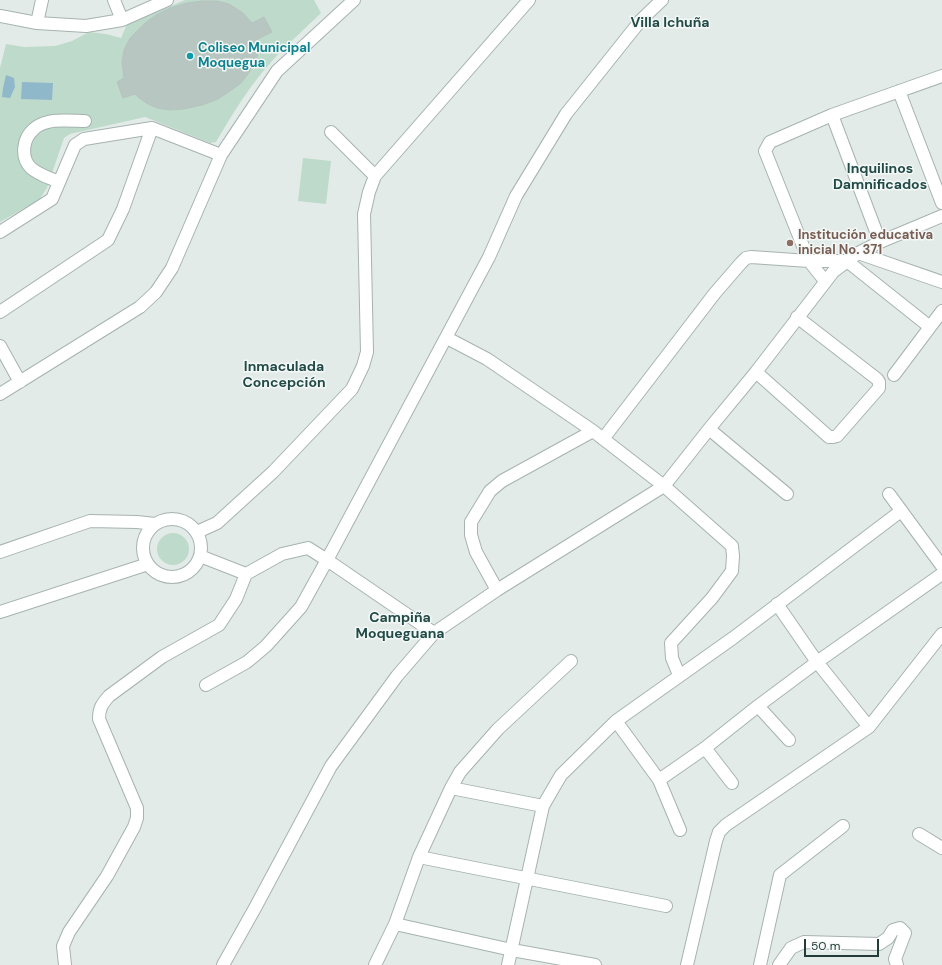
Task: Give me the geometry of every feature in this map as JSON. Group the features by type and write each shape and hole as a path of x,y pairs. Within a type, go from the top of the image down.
{"street":[{"path":"38,23 42,0"},
{"path":"114,0 122,20"},
{"path":"0,16 38,23 86,26 122,20 167,0"},
{"path":"0,394 140,307 156,292 172,268 221,154 277,71 354,0"},
{"path":"197,532 217,523 273,472 352,389 363,366 367,352 364,214 369,192 375,176 530,0"},
{"path":"206,685 247,662 266,646 301,607 489,257 516,196 566,114 640,20 662,0"},
{"path":"825,281 809,261 765,151 770,142 832,115 942,76"},
{"path":"899,91 942,203"},
{"path":"832,115 880,242"},
{"path":"59,182 40,174 30,167 25,157 24,150 26,138 34,128 49,121 85,121"},
{"path":"0,232 52,199 75,145 84,139 152,128 221,154"},
{"path":"0,312 108,240 123,209 152,128"},
{"path":"331,132 375,176"},
{"path":"223,965 331,766 397,676 434,633 497,590 664,486 709,428 756,372 833,272 858,253 942,216"},
{"path":"858,253 942,282"},
{"path":"497,590 476,552 471,535 471,522 490,491 502,481 598,435 740,263 746,258 847,261 930,327"},
{"path":"894,375 942,311"},
{"path":"756,372 829,437 837,436 879,388 879,382 877,379 797,317"},
{"path":"446,338 486,359 598,435 664,486 732,546 732,571 712,598 671,644 672,658 679,675"},
{"path":"0,346 20,382"},
{"path":"709,428 788,494"},
{"path":"889,494 942,566"},
{"path":"508,965 543,806 562,775 616,721 733,638 901,511"},
{"path":"164,520 183,520 191,525 197,532 201,547 200,556 196,565 189,572 181,576 163,576 154,571 148,564 144,556 144,543 148,531 155,524 164,520"},
{"path":"0,552 90,521 155,524"},
{"path":"65,965 63,946 69,932 107,876 134,827 137,818 138,808 99,719 99,711 102,703 109,696 162,657 219,625 236,599 246,574 282,554 308,548 434,633"},
{"path":"200,556 246,574"},
{"path":"0,612 148,564"},
{"path":"659,780 705,748 817,662 942,574"},
{"path":"777,604 817,662 869,728"},
{"path":"687,965 719,832 726,825 869,728 942,634"},
{"path":"375,965 395,924 419,857 460,772 498,729 571,662"},
{"path":"758,706 789,740"},
{"path":"616,721 659,780 680,830"},
{"path":"705,748 732,783"},
{"path":"451,788 543,806"},
{"path":"760,965 780,875 843,826"},
{"path":"919,834 942,848"},
{"path":"419,857 666,906"},
{"path":"395,924 512,950 594,965"},
{"path":"779,965 791,948 804,942 879,944 888,938 893,930 900,928 905,933 895,959 897,965"}],"green space":[{"path":"185,0 314,0 321,13 264,70 242,100 216,142 210,143 145,117 70,134 64,138 47,188 39,200 0,222 0,68 6,44 24,47 55,46 72,41 89,32 121,38 127,24"},
{"path":"303,158 331,161 326,204 298,201"},
{"path":"170,533 176,533 185,537 189,549 185,561 176,565 170,565 161,561 157,552 157,546 161,537"}],"water":[{"path":"6,75 14,78 15,87 10,98 2,97"},
{"path":"22,82 53,83 52,100 21,99"}],"building":[{"name":"Coliseo Municipal Moquegua","path":"217,1 229,4 243,13 252,23 264,17 272,32 258,39 256,62 241,83 218,99 202,105 184,109 170,110 157,108 148,104 135,94 123,98 117,82 124,78 122,62 124,50 130,38 145,23 156,15 170,8 187,3"}],"place":[{"name":"Coliseo Municipal Moquegua","path":"190,56"},
{"name":"Institución educativa inicial No. 371","path":"790,243"}],"district":[{"name":"Villa Ichuña","path":"670,23"},
{"name":"Inquilinos Damnificados","path":"880,178"},
{"name":"Inmaculada Concepción","path":"284,376"},
{"name":"Campiña Moqueguana","path":"400,626"}]}
